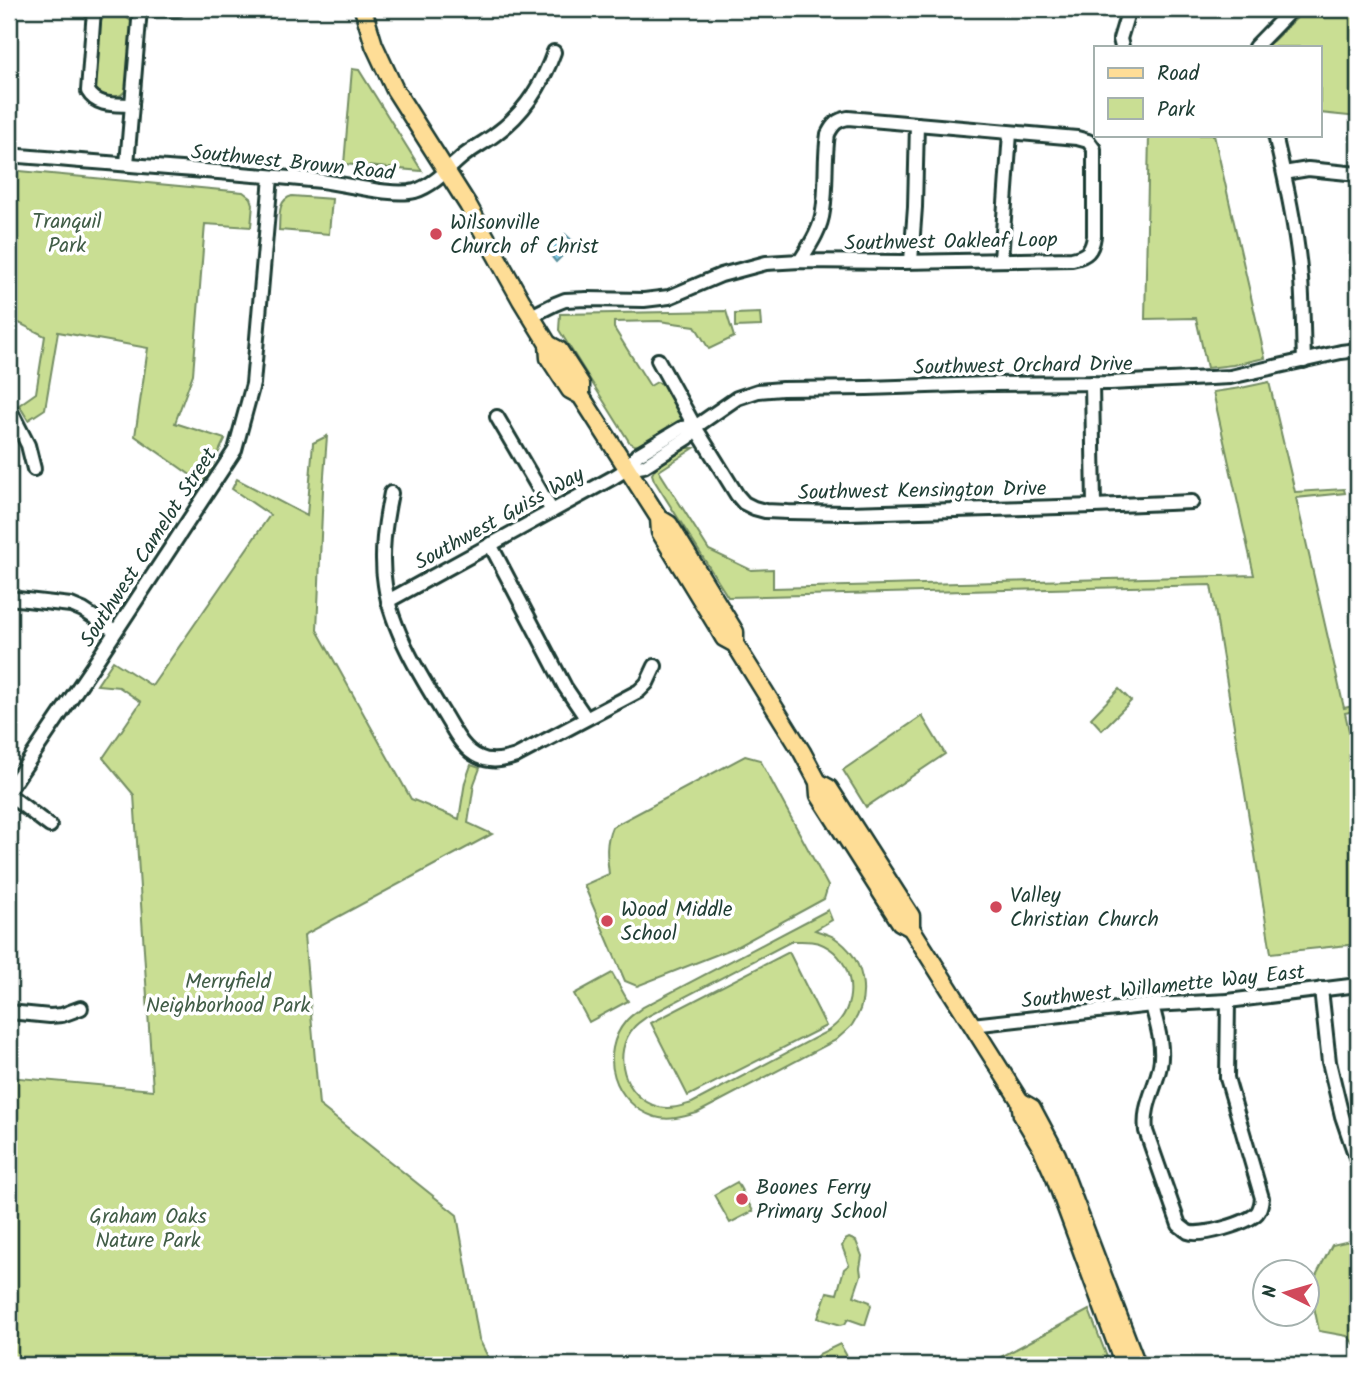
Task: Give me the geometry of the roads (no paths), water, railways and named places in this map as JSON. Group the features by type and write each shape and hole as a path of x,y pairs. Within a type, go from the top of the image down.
{"main road":[{"path":"363,9 374,46 387,76 468,205 548,344 549,358 570,390 581,396 659,519 669,524 735,632 735,644 783,719 818,782 829,788 911,916 911,928 1020,1101 1022,1115 1055,1178 1124,1365"},
{"path":"1020,1101 1032,1108 1057,1155 1137,1365"}],"street":[{"path":"96,9 88,91 90,96 99,102 132,104"},
{"path":"127,164 142,9 178,9"},
{"path":"1122,46 1121,39 1129,9"},
{"path":"1256,46 1292,9"},
{"name":"Southwest Brown Road","path":"9,155 323,181 404,193 415,191 447,172 513,120 537,89 554,52"},
{"name":"Southwest Oakleaf Loop","path":"531,316 565,300 644,300 669,297 721,275 766,263 1082,257 1093,244 1094,236 1094,149 1088,141 1077,138 848,118 838,120 828,134 820,226 800,261"},
{"path":"911,261 916,124"},
{"path":"1002,260 1010,133"},
{"path":"1275,136 1296,236 1301,280 1304,361"},
{"path":"1284,173 1308,169 1358,174"},
{"name":"Southwest Camelot Street","path":"9,790 235,450 253,384 271,177"},
{"name":"Southwest Orchard Drive","path":"627,469 637,456 682,428 695,427 737,398 758,391 1230,377 1358,350"},
{"name":"Southwest Kensington Drive","path":"658,360 737,495 744,503 765,511 849,513 1192,502"},
{"path":"1091,383 1094,506"},
{"path":"9,408 28,445 34,470"},
{"path":"496,417 552,511"},
{"name":"Southwest Guiss Way","path":"388,601 627,469"},
{"path":"391,494 383,557 388,601 411,657 434,698 465,746 480,758 494,761 516,756 639,691 655,666"},
{"path":"490,544 565,687 586,718"},
{"path":"9,598 71,605 115,632"},
{"path":"9,795 50,826"},
{"name":"Southwest Willamette Way East","path":"972,1024 1152,1005 1228,1001 1358,985"},
{"path":"1321,989 1329,1062 1342,1116 1358,1163"},
{"path":"1152,1005 1161,1046 1160,1063 1147,1104 1146,1131 1180,1225 1188,1232 1200,1233 1245,1221 1255,1216 1261,1207 1262,1198 1227,1078 1228,1001"},
{"path":"9,1012 50,1016 62,1015 80,1008"}],"water":[{"path":"565,234 575,243 556,262 547,251"}],"place":[{"name":"Wilsonville Church of Christ","path":"436,234"},
{"name":"Valley Christian Church","path":"996,907"},
{"name":"Wood Middle School","path":"607,921"},
{"name":"Boones Ferry Primary School","path":"742,1199"}],"park label":[{"name":"Tranquil Park","path":"67,233"},
{"name":"Merryfield Neighborhood Park","path":"228,993"},
{"name":"Graham Oaks Nature Park","path":"148,1228"}]}
